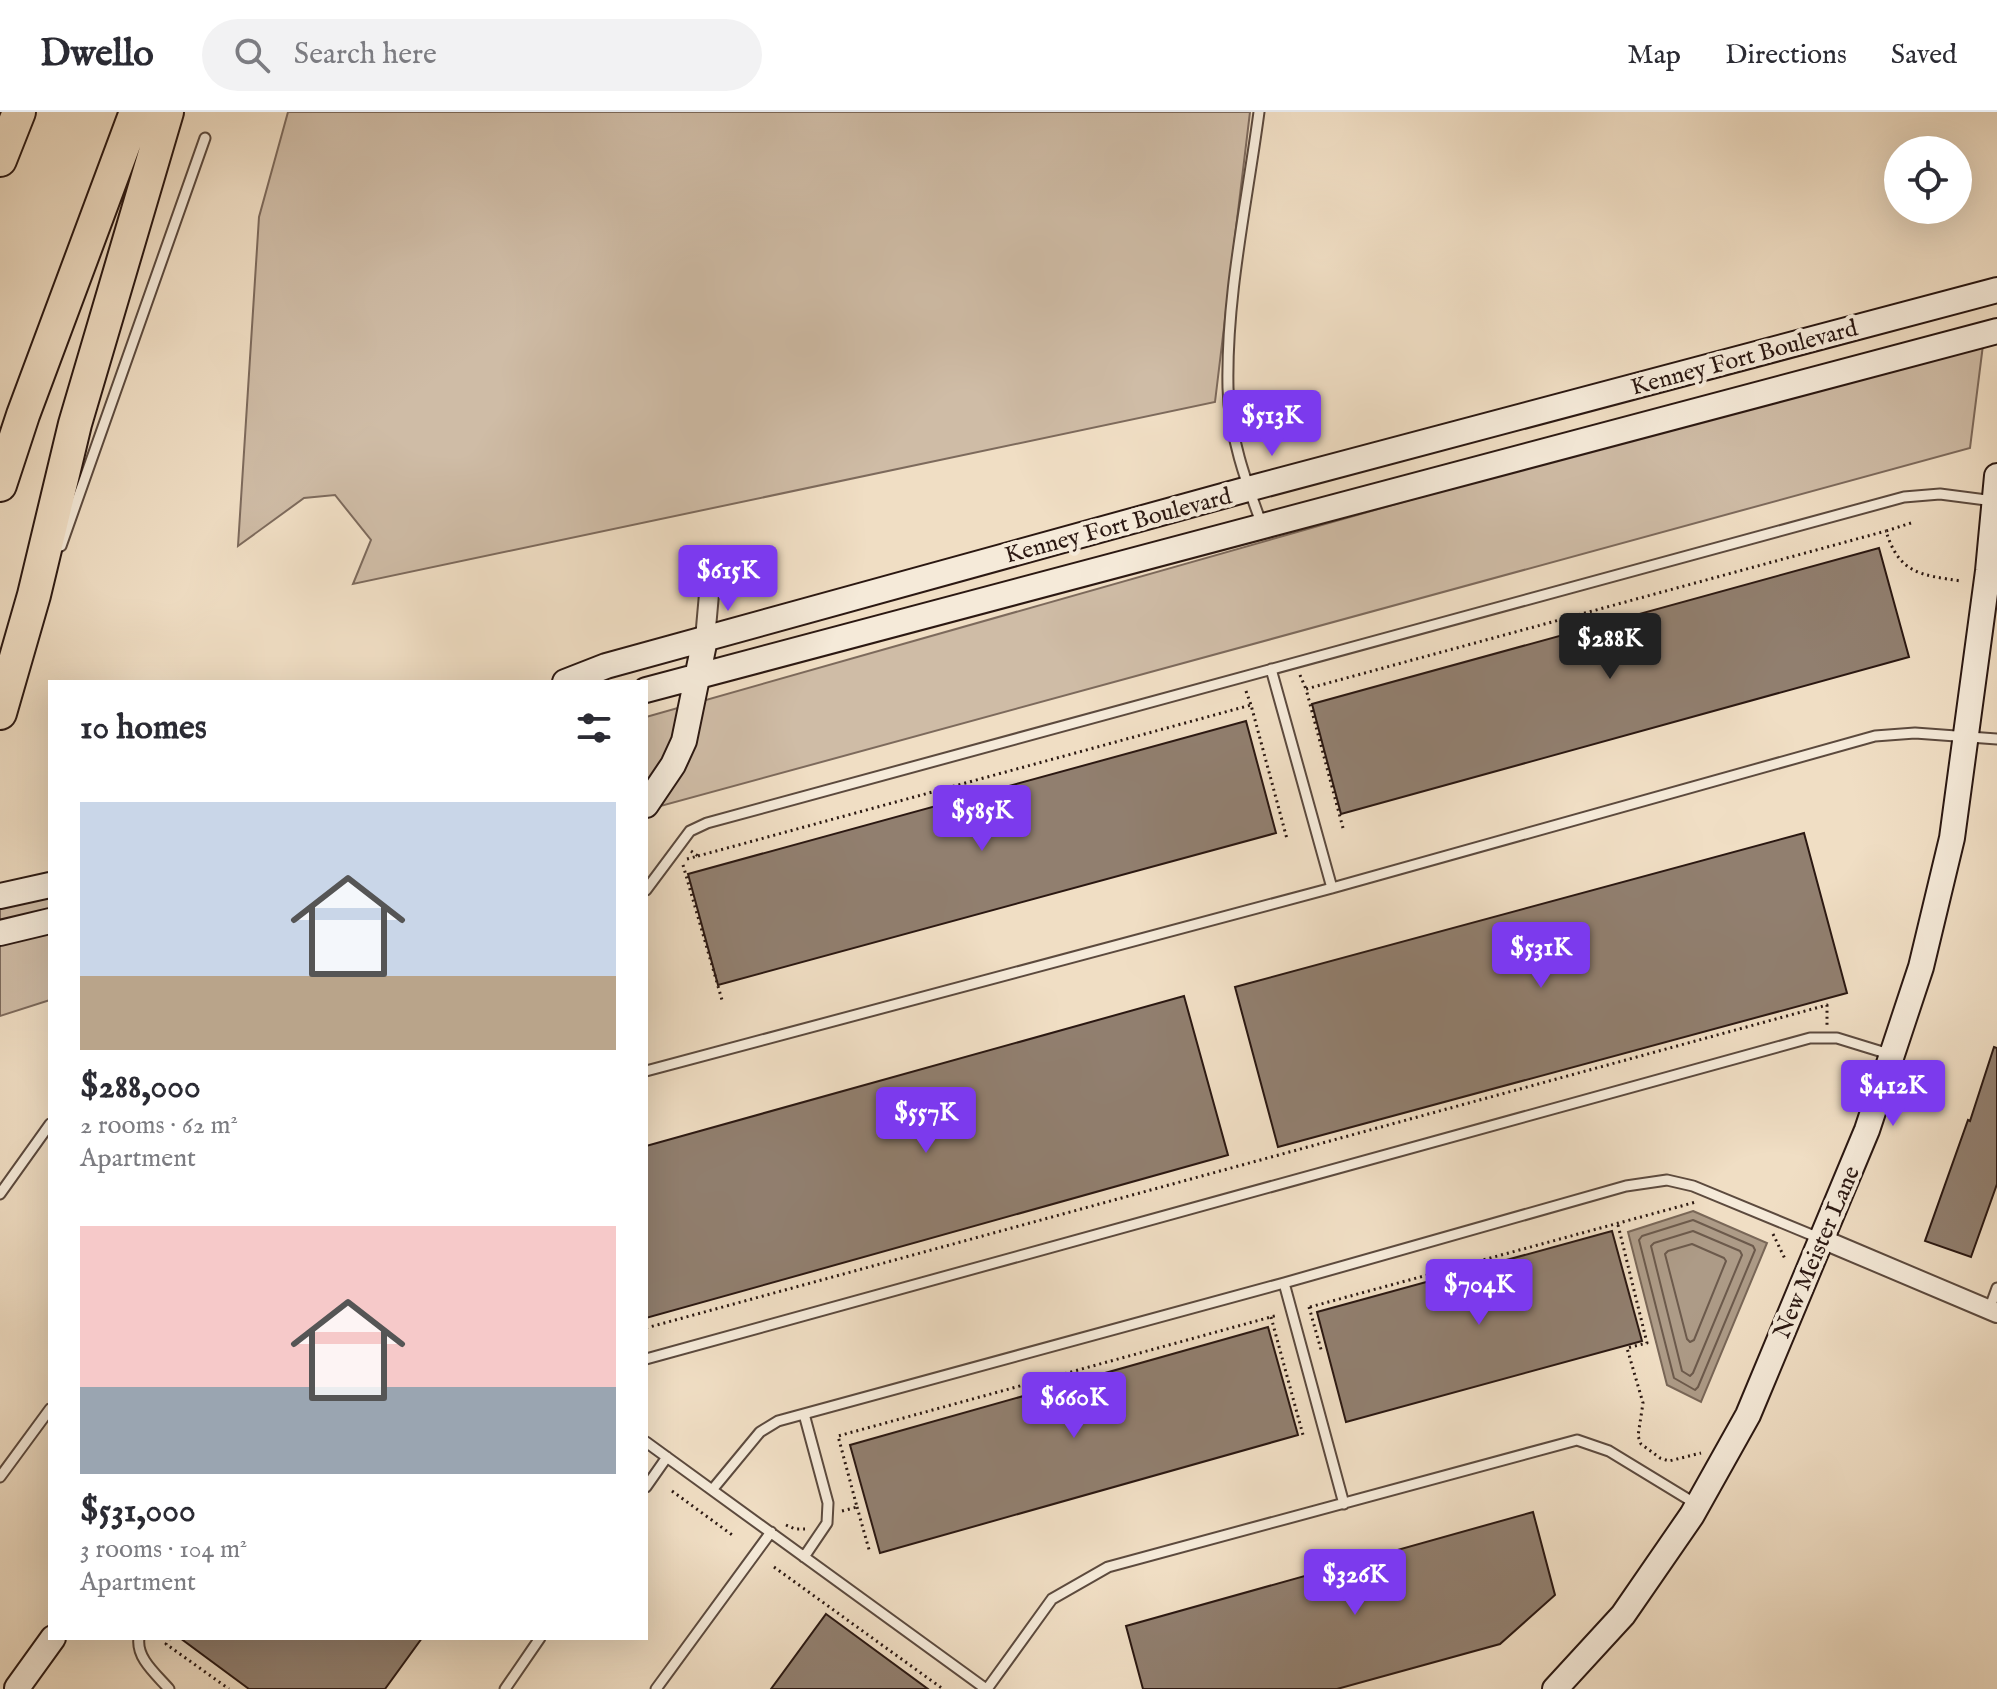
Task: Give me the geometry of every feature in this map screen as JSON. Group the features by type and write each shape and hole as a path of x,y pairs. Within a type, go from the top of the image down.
{"highway":[{"path":"0,160 19,112"},
{"path":"0,485 136,112"},
{"path":"0,716 34,595 79,410 167,112"}],"street":[{"name":"Kenney Fort Boulevard","path":"570,680 606,666 1248,489 1997,290"},
{"name":"Kenney Fort Boulevard","path":"648,689 1997,331"},
{"name":"New Meister Lane","path":"1555,1689 1623,1615 1697,1505 1748,1415 1867,1130 1921,967 1952,838 1997,476"},
{"path":"648,802 673,765 684,741 705,639 710,583"},
{"path":"0,896 48,885"},
{"path":"0,933 48,921"},
{"path":"1822,1239 1993,1311"},
{"path":"13,1685 51,1640"}],"lane":[{"path":"1259,112 1231,309 1228,390 1233,432 1248,489 1262,525"},
{"path":"58,555 205,138"},
{"path":"648,887 690,831 707,823 1904,497 1940,494 1994,501"},
{"path":"0,716 47,585"},
{"path":"1271,669 1332,888"},
{"path":"648,1070 1332,888 1875,736 1915,733 1997,739"},
{"path":"648,1358 1810,1038 1837,1038 1892,1055"},
{"path":"0,1194 48,1127"},
{"path":"712,1490 760,1432 778,1421 1626,1186 1667,1180 1693,1186 1822,1239"},
{"path":"1284,1283 1344,1504"},
{"path":"1993,1311 1997,1288"},
{"path":"0,1477 48,1412"},
{"path":"804,1414 828,1503 827,1523 804,1557"},
{"path":"648,1443 986,1689 1052,1599 1108,1567 1577,1440 1609,1451 1697,1505"},
{"path":"648,1484 667,1457"},
{"path":"656,1689 771,1532"},
{"path":"139,1640 138,1648 146,1662 169,1689"},
{"path":"505,1689 539,1640"}],"path":[{"path":"1306,689 1911,523"},
{"path":"1886,531 1891,548 1911,571 1961,581"},
{"path":"1289,678 1301,675 1343,828"},
{"path":"1246,690 1287,839"},
{"path":"722,1000 683,863 686,859 1251,705"},
{"path":"691,851 698,856"},
{"path":"648,1327 1827,1005 1827,1025"},
{"path":"1305,1309 1696,1202"},
{"path":"1618,1225 1647,1343 1627,1348 1643,1403 1638,1436 1641,1444 1669,1461 1703,1453"},
{"path":"1773,1233 1786,1261"},
{"path":"1310,1307 1322,1353"},
{"path":"870,1553 838,1436 1278,1315"},
{"path":"1271,1317 1303,1435"},
{"path":"672,1491 735,1537"},
{"path":"842,1511 857,1507"},
{"path":"778,1520 795,1529 802,1530 811,1525"},
{"path":"774,1567 943,1689"},
{"path":"169,1640 166,1644 229,1689"}],"shaded area":[{"path":"288,112 1250,112 1215,402 353,584 371,540 335,495 304,498 238,546 259,217"},
{"path":"1984,337 1970,448 648,809 648,716"},
{"path":"48,879 48,1001 0,1016 0,889"}],"water":[{"path":"1693,1211 1767,1243 1701,1402 1667,1385 1628,1232"}],"building":[{"path":"1879,548 1909,657 1341,814 1312,704"},
{"path":"1246,721 1276,833 718,985 688,874"},
{"path":"1804,833 1847,993 1278,1147 1235,987"},
{"path":"1184,996 1228,1155 648,1317 648,1145"},
{"path":"1994,1047 1997,1048 1997,1184 1971,1257 1925,1241"},
{"path":"1612,1231 1642,1341 1346,1422 1317,1312"},
{"path":"1268,1327 1298,1435 880,1553 850,1445"},
{"path":"1533,1512 1555,1595 1500,1644 1337,1689 1143,1689 1126,1626"},
{"path":"826,1614 928,1689 771,1689"},
{"path":"183,1640 421,1640 385,1689 249,1689"}]}
